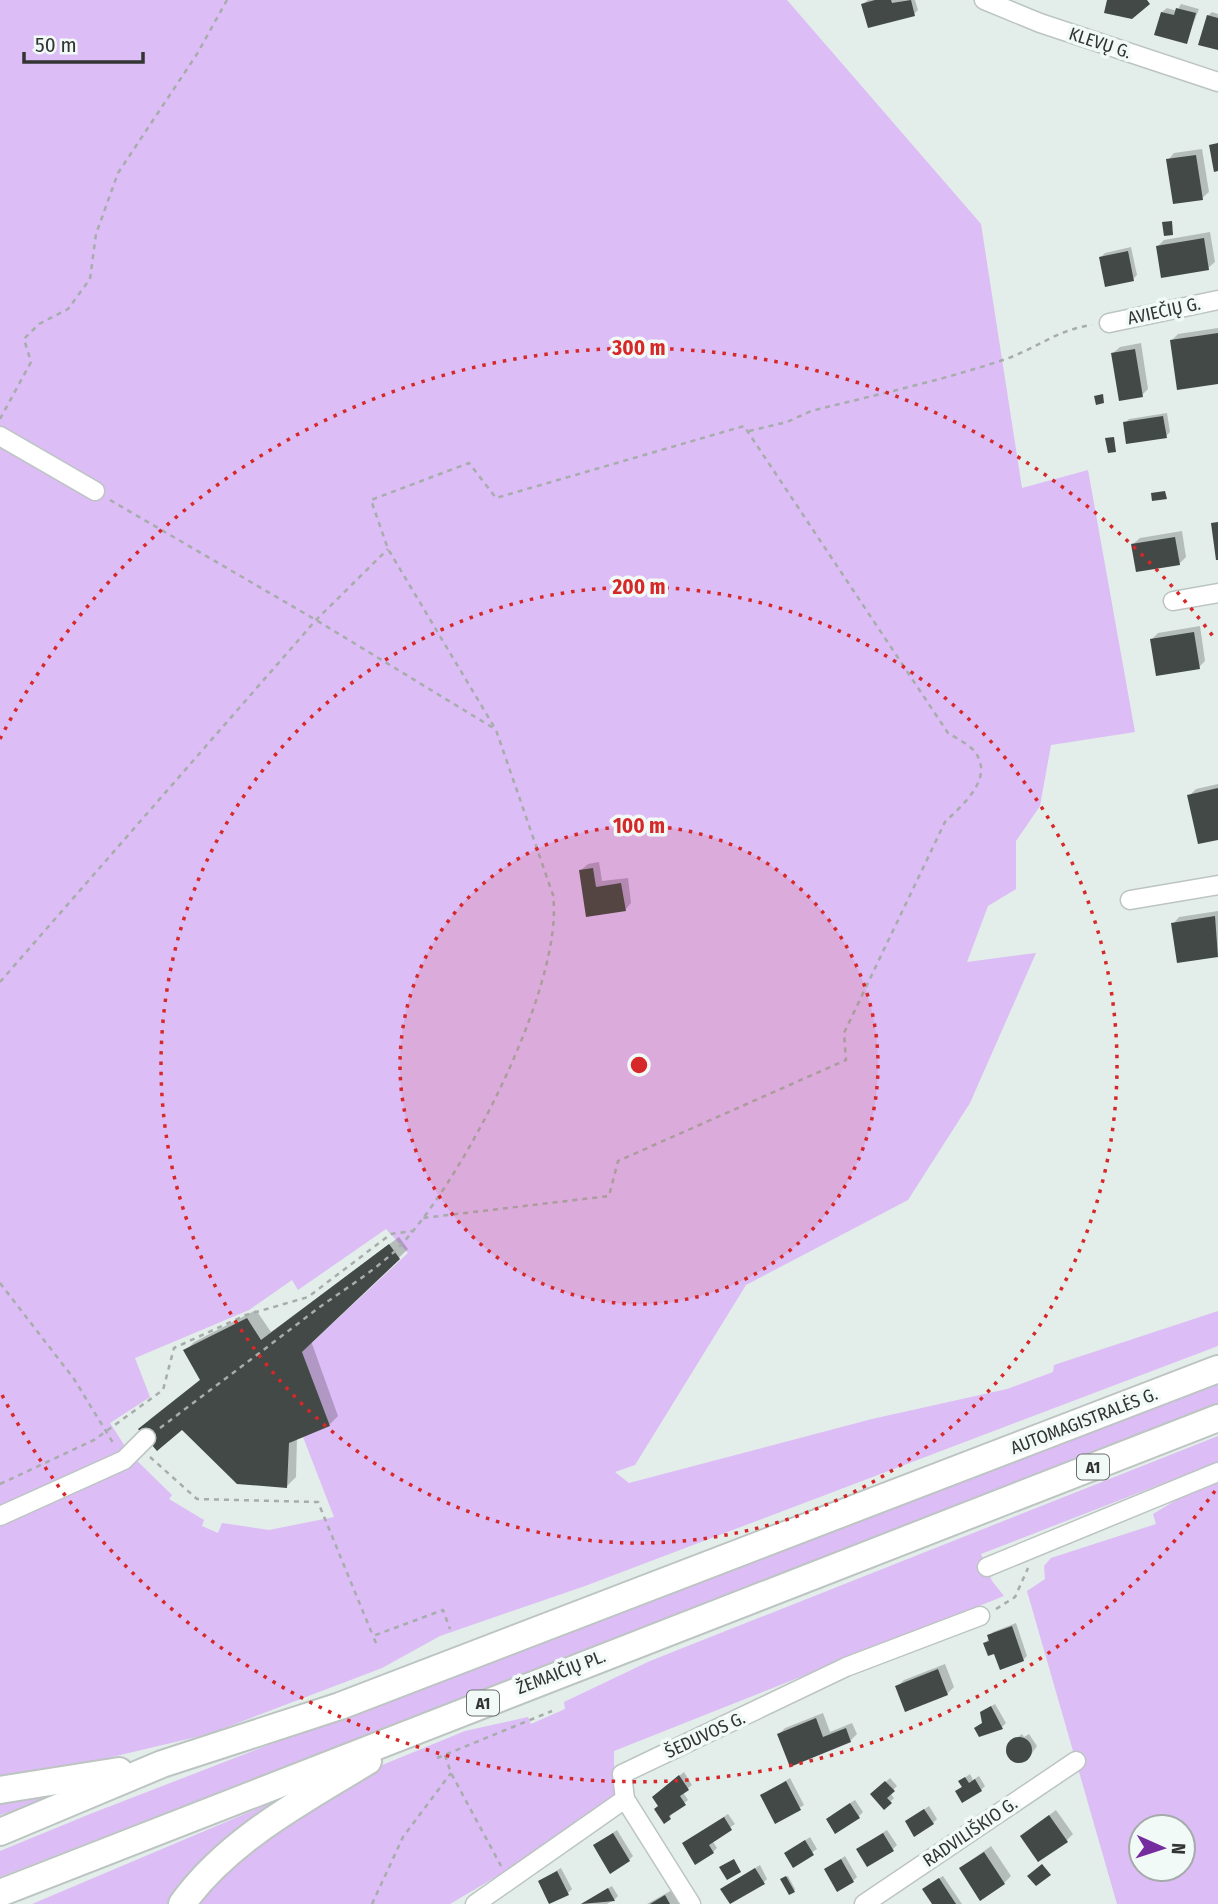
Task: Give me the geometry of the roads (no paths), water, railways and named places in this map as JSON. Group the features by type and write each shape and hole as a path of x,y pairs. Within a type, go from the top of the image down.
{"highway":[{"name":"AUTOMAGISTRALĖS G.","path":"162,1764 340,1706 1218,1368"},
{"name":"ŽEMAIČIŲ PL.","path":"0,1893 1218,1418"},
{"path":"182,1904 195,1886 227,1856 273,1819 424,1726"},
{"path":"0,1790 162,1764"},
{"path":"0,1832 162,1764"}],"street":[{"name":"KLEVŲ G.","path":"984,0 1040,23 1218,82"},
{"name":"AVIEČIŲ G.","path":"1109,323 1218,300"},
{"path":"0,436 95,491"},
{"path":"1173,600 1218,593"},
{"path":"1130,900 1218,885"},
{"path":"0,1516 124,1460 143,1442"},
{"path":"987,1567 1218,1472"},
{"name":"ŠEDUVOS G.","path":"625,1799 622,1774 846,1667 979,1616"},
{"name":"RADVILIŠKIO G.","path":"864,1904 1076,1761"},
{"path":"475,1904 625,1799 691,1904"}]}
